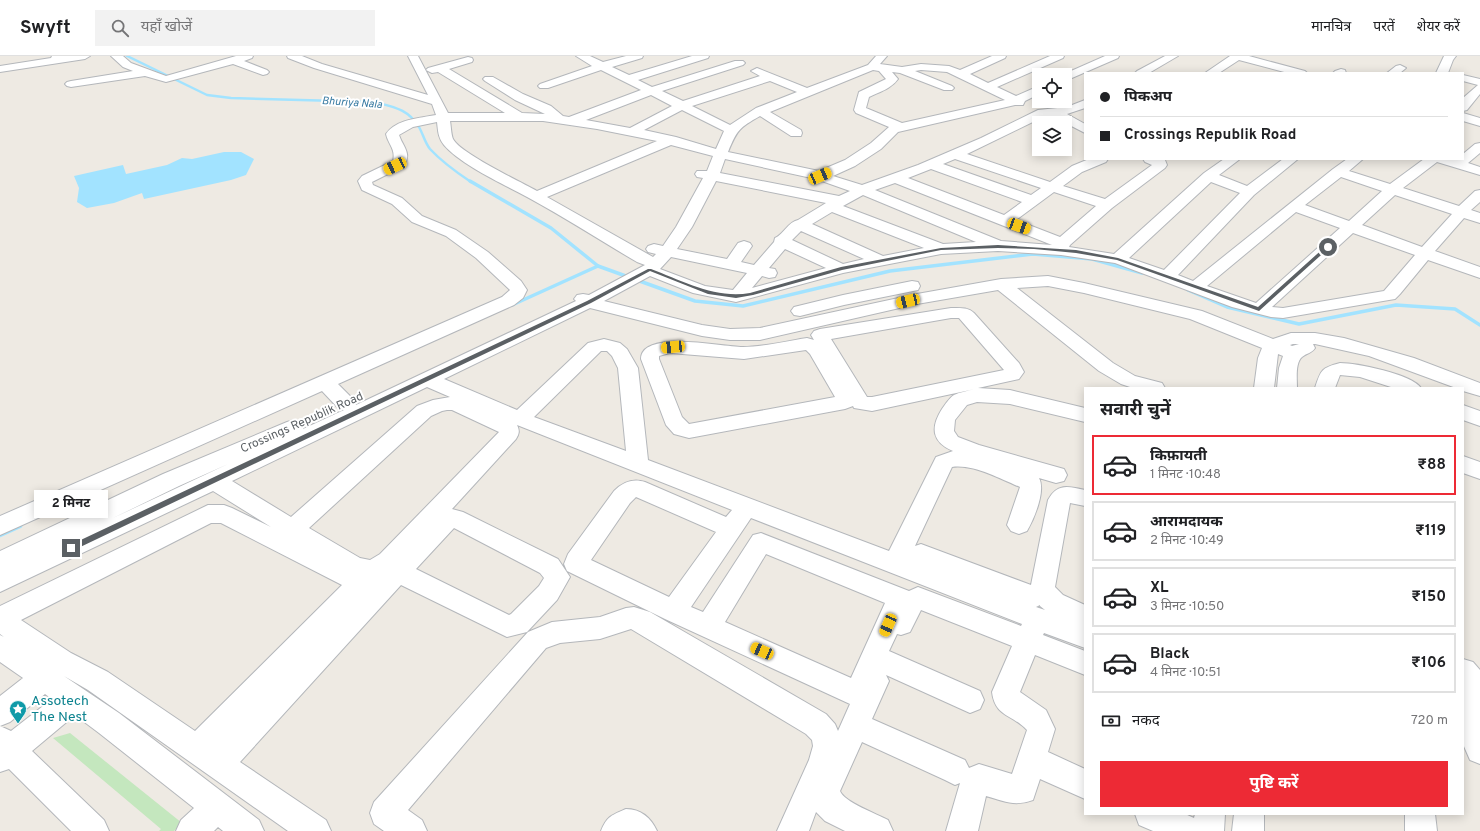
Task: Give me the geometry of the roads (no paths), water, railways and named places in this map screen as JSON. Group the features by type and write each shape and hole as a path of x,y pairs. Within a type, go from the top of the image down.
{"street":[{"path":"0,69 21,61 85,56"},
{"path":"116,56 127,66 160,78 169,78 182,75 248,56"},
{"path":"292,56 318,66 437,102"},
{"path":"581,56 725,127"},
{"path":"544,86 602,66 638,56"},
{"path":"628,78 704,56"},
{"path":"722,56 802,90"},
{"path":"921,67 927,56"},
{"path":"959,73 972,56"},
{"path":"959,73 1001,56"},
{"path":"988,88 1059,56"},
{"path":"1072,75 1110,56"},
{"path":"1148,72 1173,56"},
{"path":"1213,72 1237,56 1298,72"},
{"path":"1442,72 1448,58 1451,56"},
{"path":"430,58 414,59 437,102 443,117 446,138 449,144 492,173 536,196 649,262 710,293 736,297 841,269 941,249 998,246 1062,246 1107,205 1160,166 1160,163 1152,160"},
{"path":"233,60 263,72"},
{"path":"422,73 468,60"},
{"path":"878,62 892,78 887,84 863,95 860,110 898,127"},
{"path":"716,153 725,127 743,114 865,65 878,62 948,88"},
{"name":"Crossings Republik Road","path":"0,582 426,379 595,292 649,262 684,227 716,153 735,126 760,110 878,62"},
{"path":"572,121 650,91 738,63"},
{"path":"902,70 921,67 942,67 959,73 1016,101 1048,112 1084,129"},
{"path":"440,68 519,116"},
{"path":"71,84 144,73"},
{"path":"631,132 681,106 769,76"},
{"path":"1464,78 1480,82"},
{"path":"489,79 519,97 547,109 559,118"},
{"path":"1464,106 1469,98 1480,88"},
{"path":"820,176 850,163 876,146 890,132 898,127 1016,101 1032,93"},
{"path":"736,297 781,241 800,224 835,204 862,190 956,155 1048,112 1069,110 1084,104"},
{"path":"760,110 796,133"},
{"path":"0,526 334,392 508,301 517,294 519,290 482,255 451,233 417,219 402,204 366,187 365,184 367,179 399,163 401,157 400,146 393,139 392,134 399,128 418,122 443,117 519,116 559,118 671,140 716,153 820,176 862,190 998,246"},
{"path":"1464,117 1480,122"},
{"path":"536,196 671,140"},
{"path":"1464,159 1480,147"},
{"path":"956,155 1107,205"},
{"path":"1005,221 1077,169 1099,160"},
{"path":"1118,259 1209,176 1232,160"},
{"path":"1168,276 1249,192 1290,160"},
{"path":"1195,287 1294,206 1355,160"},
{"path":"1259,309 1350,226 1392,190 1432,160"},
{"path":"1444,160 1480,171"},
{"path":"1458,164 1463,160"},
{"path":"932,165 1033,201"},
{"path":"1338,172 1480,218"},
{"path":"707,174 835,204 941,249"},
{"path":"1209,176 1249,192"},
{"path":"895,178 1005,221 1062,246 1118,259 1259,309 1283,313 1389,295 1427,253 1460,211 1480,194"},
{"path":"1294,206 1480,273"},
{"path":"800,224 881,261"},
{"path":"781,241 841,269"},
{"path":"731,265 744,246"},
{"path":"649,262 731,265 798,280"},
{"path":"595,292 637,306 668,313 716,322 742,324 758,322 869,294 943,281 1003,272 1052,272 1073,275 1196,306 1227,317 1286,347 1290,358 1287,387"},
{"path":"595,292 688,328 726,335 744,344 807,344 813,346 818,351 845,398 845,402 689,431 681,429 673,420 658,384 650,360 650,354 659,349 744,344 760,334 852,321 910,319 950,312 964,313 1012,368 1014,372 1012,375 872,404 861,403 820,335 852,321 900,303 1001,284 1048,282 1090,289 1196,315 1286,347 1317,348 1352,355 1401,370 1444,387"},
{"path":"1001,284 1106,367 1128,380 1152,387"},
{"name":"Crossings Republik Road","path":"0,562 171,480 334,392 595,292"},
{"path":"900,303 910,319"},
{"path":"1264,387 1268,354 1286,347 1302,338 1364,349 1480,390"},
{"path":"520,419 595,347 604,345 613,347 620,353 628,368 638,465"},
{"path":"1325,387 1330,374 1334,370 1342,369 1373,374 1408,387"},
{"path":"426,379 520,419 746,507 776,518 908,559 1025,620 1084,662"},
{"path":"1056,475 972,451 951,442 944,432 944,420 960,400 977,395 1018,399 1084,415"},
{"path":"1464,395 1480,401"},
{"path":"213,480 292,529 354,567 373,571 394,555 509,434 509,429 504,425 456,404 448,402 438,404 424,411 292,529"},
{"path":"1464,412 1480,419"},
{"path":"908,559 944,462 952,459 969,461 1012,475 1031,484 1031,491 1019,525"},
{"path":"1464,464 1480,471"},
{"path":"731,529 637,488 629,490 622,497 576,564 674,611 857,694 900,598 761,542"},
{"path":"1078,624 1044,595 1043,587 1059,500 1063,495 1084,498"},
{"path":"674,611 746,507"},
{"path":"207,757 360,583 224,514 208,514 0,619 62,661 98,681 207,757 315,831"},
{"path":"207,757 398,572 449,518 456,518 549,566 558,577 548,593 518,624 507,626 398,572"},
{"path":"708,626 776,518"},
{"path":"877,831 836,810 828,803 825,791 911,603 918,598 1025,620 1078,624"},
{"path":"411,831 386,813 537,640 544,635 552,633 589,631 603,628 622,619 634,617 642,620 816,724 825,734 827,746 823,761 793,831"},
{"path":"962,831 974,784 979,779 1013,789 1022,789 1032,760 1041,729 1036,719 1007,700 1006,692 1025,620"},
{"path":"0,647 83,705 248,831"},
{"path":"884,661 970,700"},
{"path":"1464,672 1476,686 1476,716 1466,722 1480,750"},
{"path":"0,713 44,678"},
{"path":"93,831 3,749 83,705 114,692"},
{"path":"855,725 955,770"},
{"path":"1032,760 1084,784"},
{"path":"192,831 216,807"},
{"path":"1153,815 1190,827 1208,815"},
{"path":"1248,831 1249,815"},
{"path":"1420,815 1421,831"},
{"path":"617,831 622,825 631,824 641,831"}],"water":[{"path":"224,152 241,152 254,159 246,175 231,180 144,199 142,193 114,203 87,208 77,202 79,188 74,176 123,165 126,174 167,165 182,158 192,159"}],"waterway":[{"name":"Bhuriya Nala","path":"127,56 207,95 231,98 375,102 394,107 405,112 415,121 428,147 435,154 449,167 471,182"},
{"name":"Bhuriya Nala","path":"470,181 551,228 598,266"},
{"path":"598,266 695,301 743,306 890,271 1033,254 1092,259 1142,273"},
{"path":"512,305 598,266"},
{"path":"1188,290 1227,307 1299,324 1396,305 1455,309 1480,325"},
{"path":"0,535 20,526"}],"place":[{"name":"Assotech The Nest","path":"18,724"}]}
